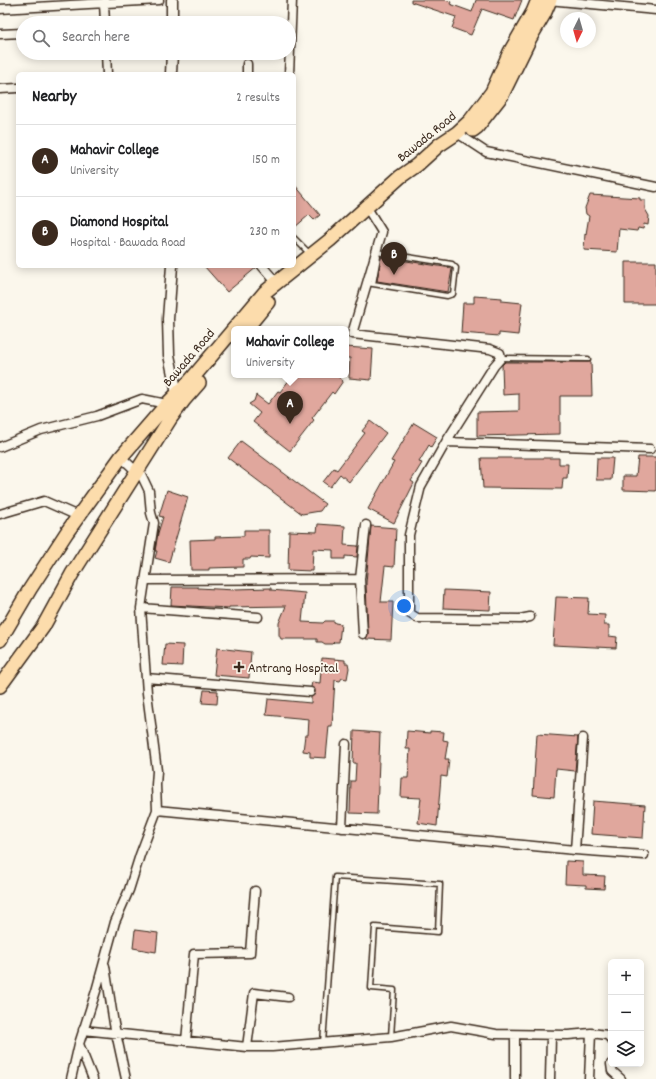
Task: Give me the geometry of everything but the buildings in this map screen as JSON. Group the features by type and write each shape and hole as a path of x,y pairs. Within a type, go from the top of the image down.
{"main road":[{"name":"Bawada Road","path":"296,267 439,145 460,135 492,92 510,52 533,12 538,0"},
{"path":"248,326 273,296 301,269 402,182 460,135 477,127 502,95 549,0"},
{"name":"Bawada Road","path":"236,326 276,282 294,268"},
{"name":"Bawada Road","path":"0,640 30,589 78,516 121,457 175,403 190,381 231,332"},
{"path":"0,686 42,627 72,574 137,472 175,403 231,346"}],"street":[{"path":"0,9 160,0"},
{"path":"172,0 172,16"},
{"path":"291,16 292,0"},
{"path":"549,0 656,10"},
{"path":"104,3 105,16"},
{"path":"0,34 16,33"},
{"path":"106,60 107,72"},
{"path":"172,60 172,72"},
{"path":"289,72 290,60"},
{"path":"247,64 247,72"},
{"path":"0,89 16,88"},
{"path":"460,135 486,152 656,187"},
{"path":"369,211 382,232 370,284 352,334 490,349 500,353 501,358 494,366 446,442 421,486 409,535 410,614 417,618 520,619 530,617"},
{"path":"0,447 41,430 96,416 142,399 175,403 169,355 168,319 172,268"},
{"path":"264,268 276,282"},
{"path":"446,442 650,449"},
{"path":"71,1079 79,1044 105,962 115,922 157,810 157,771 146,678 141,608 154,523 151,513 149,491 140,472 137,472 121,457"},
{"path":"0,514 44,501 78,516"},
{"path":"363,634 360,579 366,525"},
{"path":"146,580 360,579"},
{"path":"141,608 258,617"},
{"path":"146,678 310,692"},
{"path":"576,850 583,738"},
{"path":"342,828 346,744"},
{"path":"157,810 576,850 644,855"},
{"path":"186,1041 194,954 250,953 254,891"},
{"path":"105,962 116,1033 126,1079"},
{"path":"247,1047 254,993 288,998"},
{"path":"83,1030 247,1047 272,1047 391,1037 451,1026 496,1034 551,1036 591,1033 608,1036"},
{"path":"589,1079 591,1033"},
{"path":"515,1035 515,1079"},
{"path":"550,1079 551,1036"},
{"path":"79,1044 93,1079"},
{"path":"612,1067 612,1071 621,1079"}],"lane":[{"path":"296,240 311,255"},
{"path":"370,284 447,296 453,294 456,268 452,264 378,253"},
{"path":"501,358 588,359"},
{"path":"323,1043 335,877 440,884 438,932 376,927 371,988 394,990 391,1037"}],"place":[{"name":"Diamond Hospital","path":"394,275"},
{"name":"Mahavir College","path":"290,424"},
{"name":"Antrang Hospital","path":"239,667"}]}
